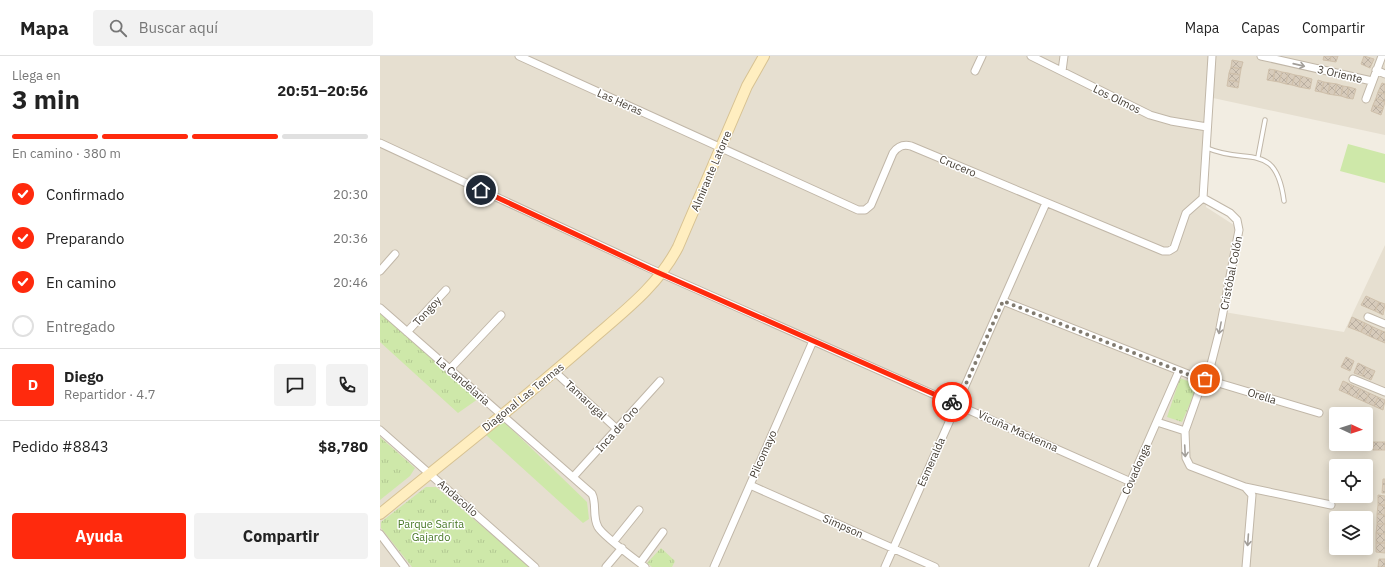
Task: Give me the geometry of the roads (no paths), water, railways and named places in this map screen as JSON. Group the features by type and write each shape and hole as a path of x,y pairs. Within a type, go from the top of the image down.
{"main road":[{"name":"Almirante Latorre","path":"757,67 759,56"},
{"name":"Almirante Latorre","path":"661,273 672,259 678,247 757,67 764,56"},
{"name":"Diagonal Las Termas","path":"380,514 555,372 635,302 661,273"}],"street":[{"name":"Las Heras","path":"519,56 721,148"},
{"path":"975,71 982,56"},
{"name":"Los Olmos","path":"1031,56 1155,117 1207,127"},
{"path":"1062,72 1064,56"},
{"path":"1203,198 1212,56"},
{"name":"3 Oriente","path":"1261,56 1372,81"},
{"path":"1366,99 1382,56"},
{"name":"3 Oriente","path":"1376,70 1385,74"},
{"name":"Vicuña Mackenna","path":"380,143 661,273 1131,482"},
{"name":"Crucero","path":"721,148 858,210 865,210 871,205 893,153 897,148 904,145 911,146 1158,250 1167,251 1174,248 1177,244 1186,213 1203,198"},
{"name":"Cristóbal Colón","path":"1203,198 1230,213 1237,220 1239,230 1220,333 1209,372 1204,380 1185,432 1186,458 1190,466 1245,487"},
{"name":"Esmeralda","path":"885,567 1046,203"},
{"path":"380,271 395,254"},
{"name":"Tongoy","path":"407,332 446,290"},
{"name":"Orella","path":"1003,301 1204,380 1319,413"},
{"name":"La Candelaria","path":"380,308 449,370 574,476 593,496 594,517 598,528 614,541"},
{"path":"449,370 501,315"},
{"path":"1368,317 1385,324"},
{"name":"Pilcomayo","path":"714,567 813,341"},
{"name":"Covadonga","path":"1093,567 1179,371"},
{"name":"Tamarugal","path":"555,372 617,429"},
{"path":"1353,379 1385,392"},
{"name":"Inca de Oro","path":"574,476 660,381"},
{"path":"1157,422 1185,432"},
{"name":"Andacollo","path":"380,430 535,567"},
{"name":"Simpson","path":"750,485 935,567"},
{"path":"1245,487 1331,505"},
{"path":"1245,487 1252,495 1246,567"},
{"path":"639,510 614,541 642,565 663,532"},
{"path":"380,534 405,567"},
{"path":"606,567 622,548"}],"lane":[{"path":"1258,157 1266,120"},
{"path":"1206,148 1218,153 1232,156 1258,157 1265,160 1275,170 1284,201"}],"park label":[{"name":"Parque Sarita Gajardo","path":"431,530"}]}
